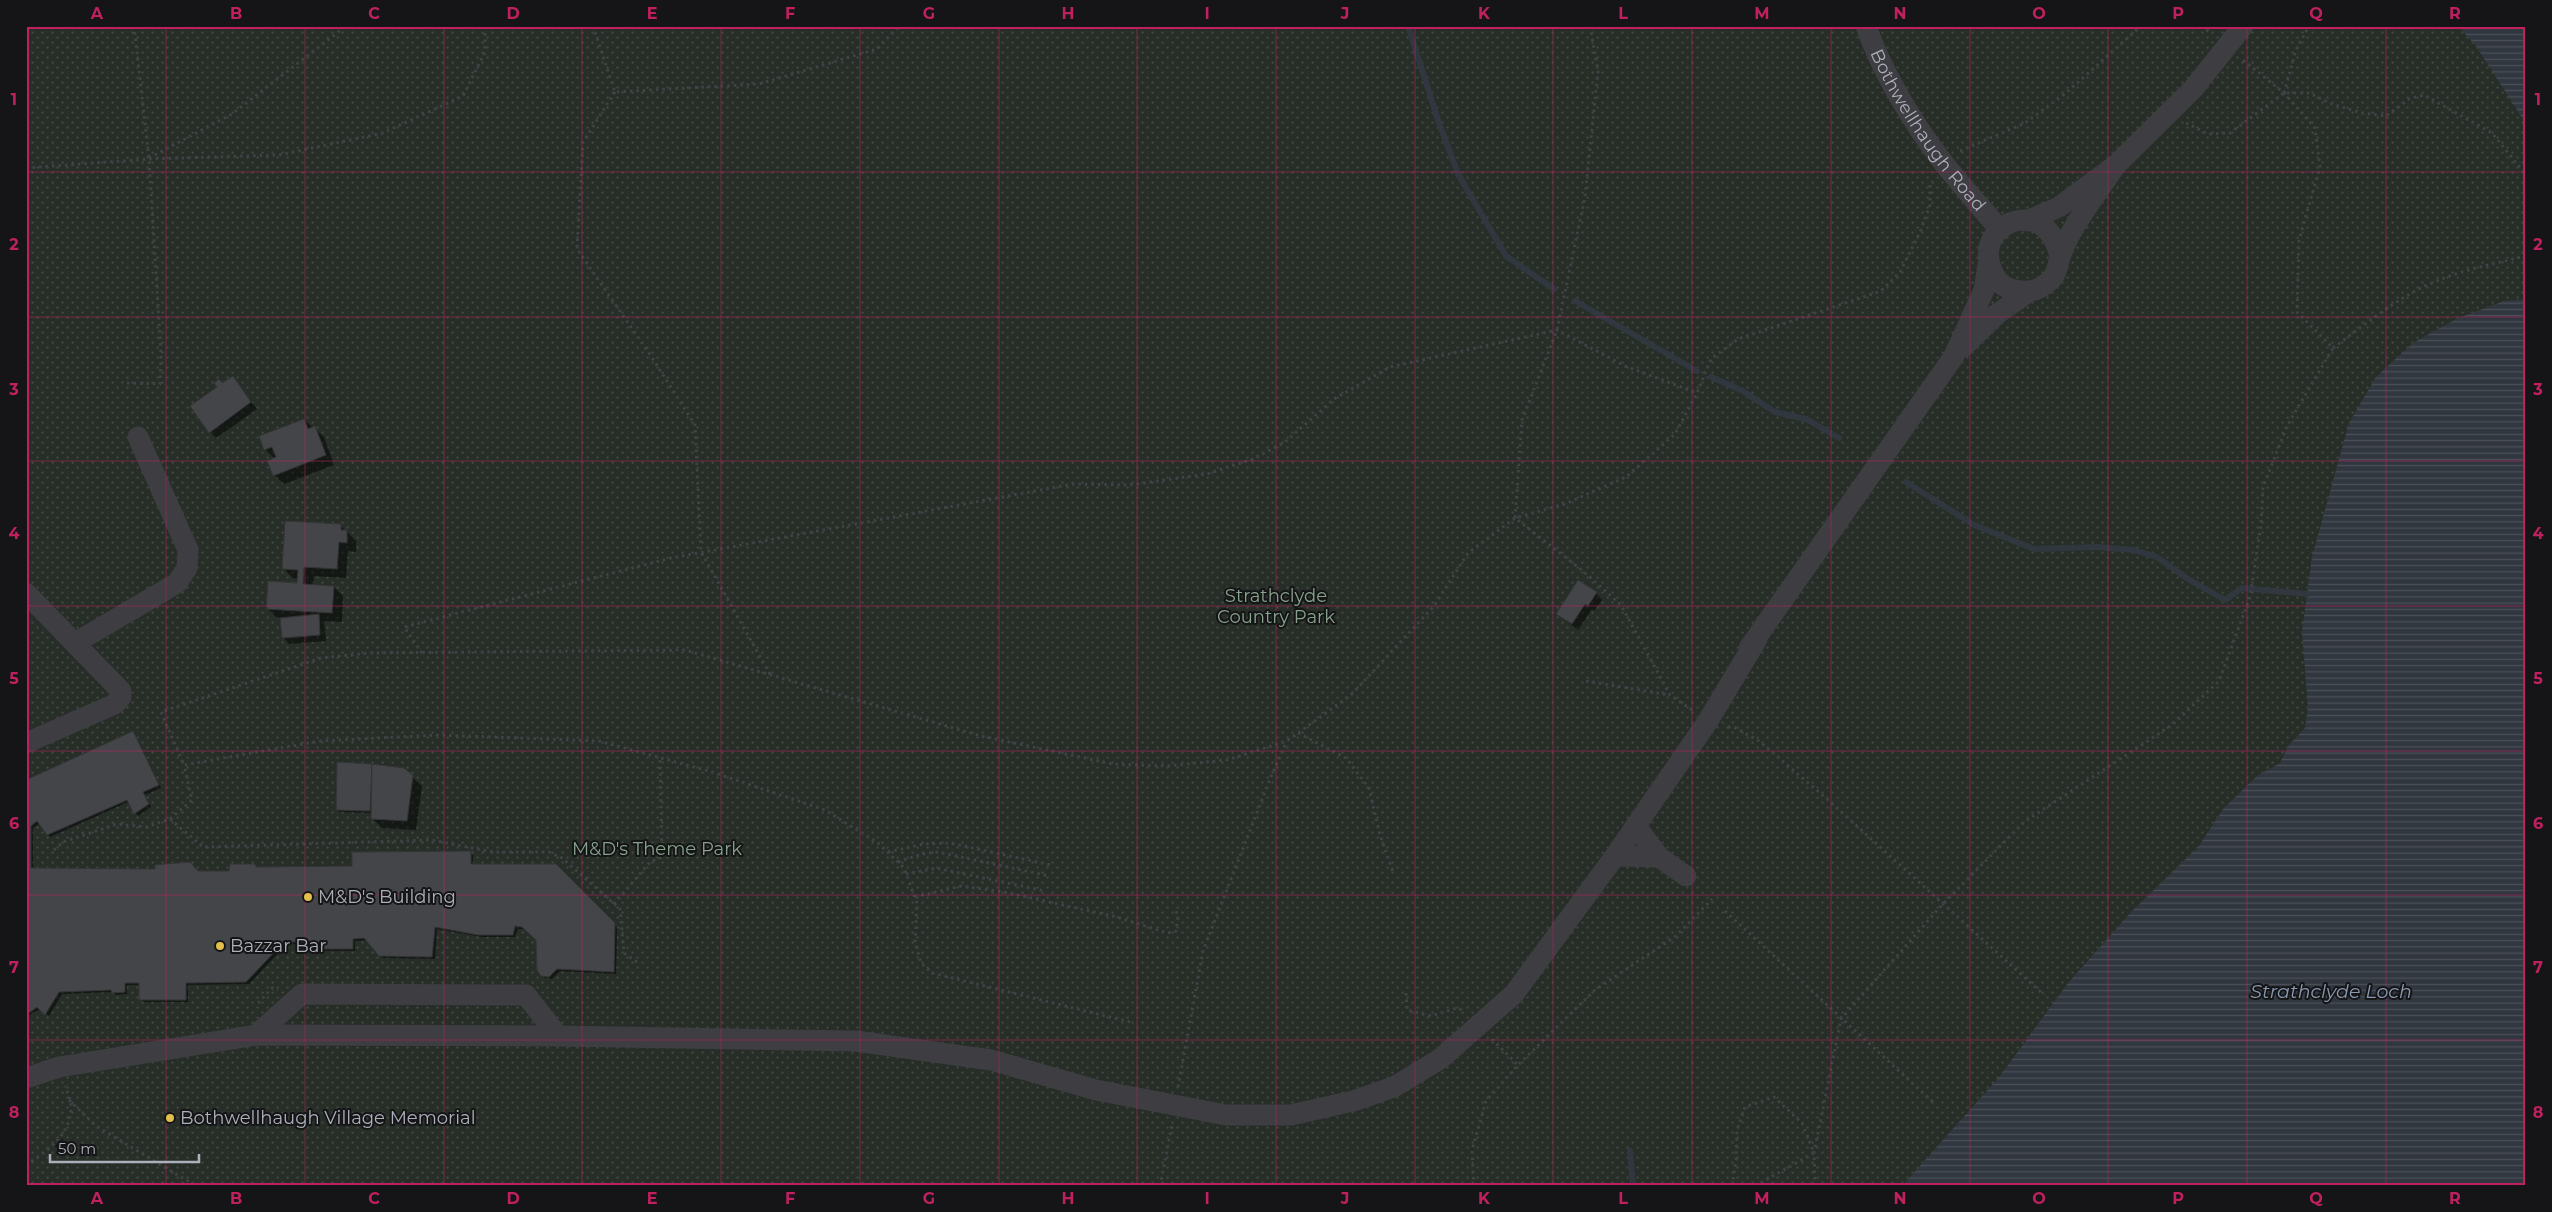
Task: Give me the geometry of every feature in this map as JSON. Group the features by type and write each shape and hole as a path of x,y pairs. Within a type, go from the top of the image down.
{"street":[{"name":"Bothwellhaugh Road","path":"1866,26 1873,45 1903,103 1944,163 2000,230"},
{"path":"2116,165 2074,230 2060,257 2054,277 2037,290 2030,291 2008,288 1996,280 1988,250 1993,238 2000,230 2014,222 2027,221 2059,207 2116,165 2172,111 2228,46 2242,26"},
{"path":"2027,221 2046,227 2055,240 2060,257"},
{"path":"26,1078 59,1067 256,1035 558,1036 856,1041 991,1060 1096,1090 1226,1115 1292,1115 1353,1101 1394,1087 1440,1059 1514,994 1615,856 1708,721 1757,639 1954,356 1984,290 1989,259"},
{"path":"1954,356 1997,314 2030,291"},
{"path":"75,643 177,583 187,568 188,550 183,536 138,437"},
{"path":"26,593 121,691 121,697 115,704 26,743"},
{"path":"1481,1024 1572,904 1668,757 1757,639"},
{"path":"1636,826 1659,857 1686,876"},
{"path":"1615,856 1659,857"},
{"path":"256,1035 302,994 526,995 558,1036"}],"path":[{"path":"127,383 160,384 161,354 149,158 134,26"},
{"path":"149,158 232,114 346,26"},
{"path":"26,168 149,158 279,156 383,133 463,96 485,52 485,26"},
{"path":"593,26 615,92"},
{"path":"615,92 759,84 877,49 899,26"},
{"path":"1515,518 1522,420 1557,330 1586,197 1598,71 1590,26"},
{"path":"54,850 63,842 117,824 146,826 170,819 192,800 184,765 161,712 322,658 370,653 685,650 981,736 1113,764 1167,766 1227,760 1287,740 1352,694 1434,606 1468,553 1515,518 1565,504 1626,477 1675,434 1697,393 1711,359 1738,339 1881,292 1900,272 1930,205 1930,185 1944,163 1960,150 2025,123 2066,93 2141,26"},
{"path":"2284,93 2296,50 2309,26"},
{"path":"2228,46 2284,93 2315,128 2320,167 2299,240 2297,312 2333,348"},
{"path":"615,92 583,142 577,249 651,356 695,426 701,552 771,676"},
{"path":"2172,111 2187,124 2208,134 2230,133 2284,93 2309,92 2332,104 2355,111 2386,116 2408,99 2424,95 2492,133 2526,175"},
{"path":"1815,1186 1814,1153 1841,1019 1942,905 2024,822 2172,725 2219,681 2250,597 2263,487 2287,426 2333,348 2384,310 2416,290 2467,270 2521,257 2526,254"},
{"path":"423,653 404,627 671,558 1073,484 1130,485 1208,474 1253,459 1285,442 1334,399 1390,367 1557,330 1625,366 1697,393"},
{"path":"1515,518 1582,571 1620,606 1670,695"},
{"path":"1586,681 1670,695 1693,711"},
{"path":"1726,727 1734,727 1759,741 1827,798 1942,905 2044,995"},
{"path":"1298,733 1346,758 1369,788 1380,835 1393,872"},
{"path":"184,765 320,741 438,735 599,741 660,757 712,772 825,810 878,843 898,862 906,874 917,902 915,942 921,963 932,973 1130,1022"},
{"path":"1160,1186 1203,951 1287,740"},
{"path":"614,904 650,862 662,857 660,757"},
{"path":"170,819 203,847 432,840 493,852 548,852 562,858 620,909 624,953 640,964"},
{"path":"888,852 924,844 950,843 1052,865"},
{"path":"898,862 922,854 938,852 1049,876"},
{"path":"906,874 936,868 1045,892"},
{"path":"914,897 961,886 1117,917 1167,933 1176,930 1178,917 1176,911"},
{"path":"1474,1186 1472,1150 1486,1101 1518,1065 1596,990 1676,936 1712,899"},
{"path":"1725,911 1935,1104"},
{"path":"255,1007 272,988 302,994"},
{"path":"1406,993 1407,1010 1431,1016 1457,1008 1481,1024 1518,1065"},
{"path":"26,1165 56,1143 65,1130 72,1108 59,1067"},
{"path":"1732,1186 1736,1160 1737,1130 1745,1107 1774,1097 1802,1123 1814,1153"},
{"path":"69,1100 96,1126 196,1186"},
{"path":"1755,1186 1814,1153"}],"green space":[{"name":"Strathclyde Country Park","path":"26,26 2526,26 2526,1186 26,1186"}],"water":[{"path":"2458,26 2526,28 2526,124 2476,46"},
{"name":"Strathclyde Loch","path":"2526,299 2526,1186 1902,1186 2000,1076 2068,983 2133,910 2199,846 2223,809 2257,776 2280,763 2289,745 2305,728 2308,708 2302,631 2312,557 2349,423 2376,377 2413,343 2456,319 2504,301"}],"building":[{"path":"233,376 251,402 209,433 190,406 217,387 214,383 219,379 222,383"},
{"path":"304,419 308,429 315,426 326,455 273,476 267,461 276,457 272,447 264,450 259,436"},
{"path":"285,521 341,524 341,530 347,530 347,543 339,542 337,569 304,567 303,584 334,586 332,613 266,609 268,581 297,583 298,570 282,569"},
{"path":"1578,580 1597,592 1588,606 1585,604 1572,624 1556,614"},
{"path":"319,614 320,635 282,638 280,618"},
{"name":"M&D's Building","path":"133,731 159,785 143,792 149,804 134,814 127,800 47,835 37,821 31,826 31,868 155,869 155,865 190,862 198,871 229,871 230,864 255,864 256,867 352,866 352,852 471,851 471,864 556,864 615,923 614,972 557,969 549,977 541,976 537,970 536,940 522,927 515,926 513,935 478,935 435,927 432,957 379,956 364,938 353,939 353,949 314,949 314,942 284,942 246,982 186,983 186,1000 139,1000 139,983 125,983 125,992 112,993 111,990 59,992 45,1015 37,1007 26,1015 26,780"},
{"path":"337,762 372,764 370,811 336,810"},
{"path":"372,764 404,768 413,775 407,821 371,819"}],"waterway":[{"path":"1408,26 1439,123 1458,174 1506,256 1554,289"},
{"path":"1575,301 1697,371"},
{"path":"1711,377 1741,390 1775,412 1806,419 1839,438"},
{"path":"1906,482 1974,525 2034,549 2097,547 2134,550 2157,557 2188,579 2225,600 2242,588 2307,594"},
{"path":"1630,1151 1633,1186"}],"place":[{"name":"M&D's Building","path":"308,897"},
{"name":"Bazzar Bar","path":"220,946"},
{"name":"Bothwellhaugh Village Memorial","path":"170,1118"}],"park label":[{"name":"M&D's Theme Park","path":"657,849"}]}
